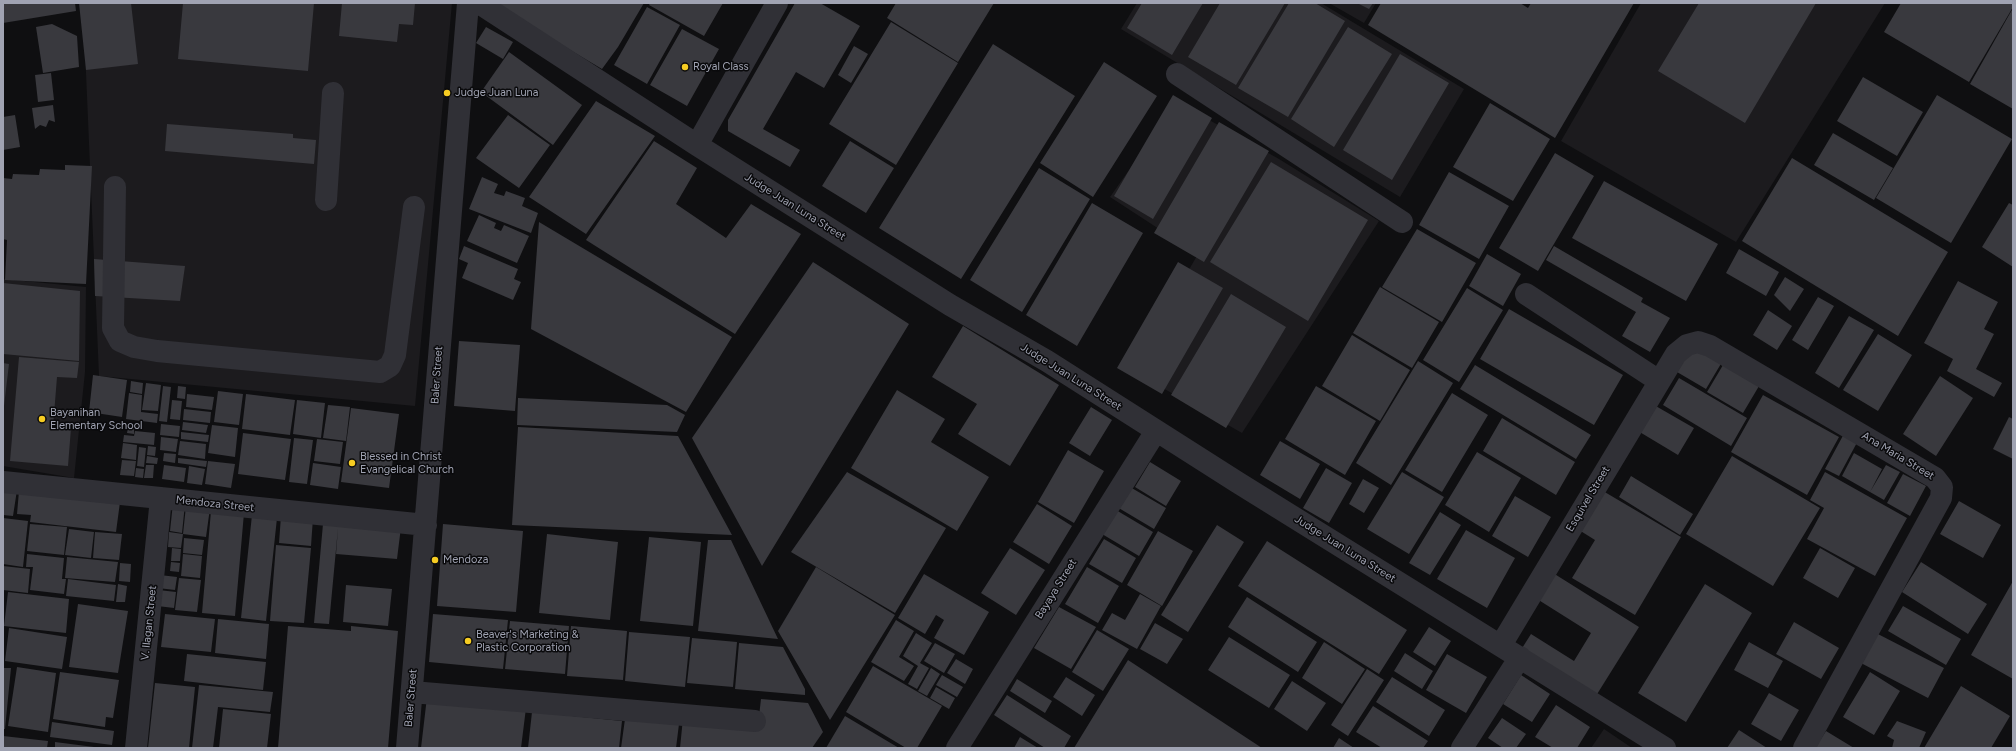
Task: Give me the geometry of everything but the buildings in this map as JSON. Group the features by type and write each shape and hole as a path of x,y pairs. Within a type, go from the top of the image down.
{"street":[{"name":"Baler Street","path":"407,748 426,525 443,209 468,3"},
{"name":"Judge Juan Luna Street","path":"479,3 697,145 950,304 1047,361 1156,431 1665,748"},
{"path":"697,145 778,3"},
{"path":"1177,74 1402,222"},
{"path":"326,200 333,93"},
{"path":"115,187 113,328 120,341 134,347 157,351 380,372 390,366 395,355 414,207"},
{"path":"1526,294 1659,381"},
{"name":"Ana Maria Street","path":"1676,354 1686,345 1698,342 1710,346 1935,478 1942,487 1941,498 1804,748"},
{"name":"Esquivel Street","path":"1501,645 1676,354"},
{"name":"Bayaya Street","path":"957,748 1156,431"},
{"name":"Mendoza Street","path":"3,482 426,525"},
{"name":"V. Ilagan Street","path":"136,748 162,498"},
{"path":"1462,748 1520,657"},
{"path":"412,692 755,721"}],"shaded area":[{"path":"83,3 452,3 415,406 99,376"},
{"path":"1137,3 1321,3 1464,89 1400,197 1121,29"},
{"path":"1329,3 1376,3 1364,23"},
{"path":"1641,3 1885,3 1736,242 1561,141"},
{"path":"1177,102 1279,159 1379,221 1242,433 1131,370 1198,254 1110,197"},
{"name":"Bayanihan Elementary School","path":"3,279 86,287 85,372 74,478 3,466"},
{"path":"1604,729 1632,748 1591,748"}],"place":[{"name":"Royal Class","path":"685,67"},
{"name":"Judge Juan Luna","path":"447,93"},
{"name":"Bayanihan Elementary School","path":"42,419"},
{"name":"Blessed in Christ Evangelical Church","path":"352,463"},
{"name":"Mendoza","path":"435,560"},
{"name":"Beaver's Marketing & Plastic Corporation","path":"468,641"}]}
